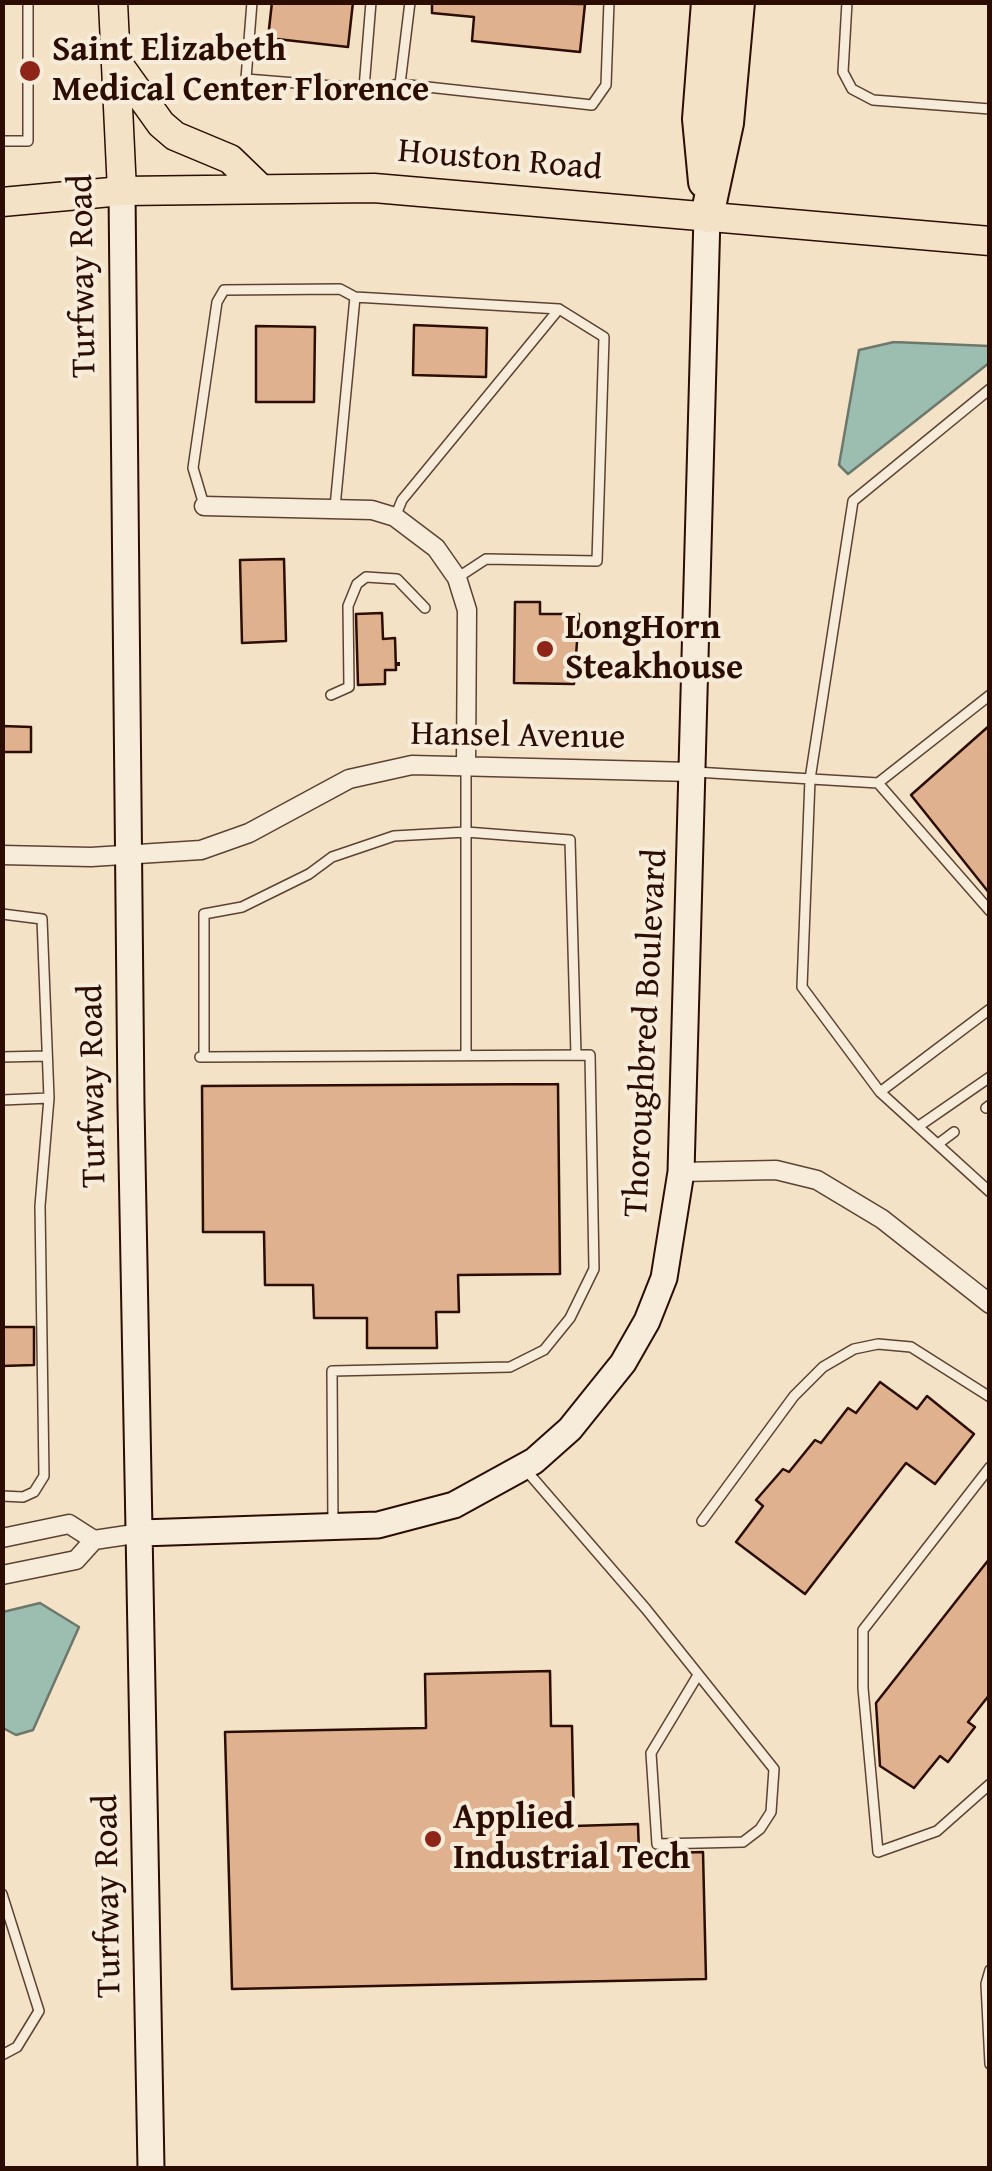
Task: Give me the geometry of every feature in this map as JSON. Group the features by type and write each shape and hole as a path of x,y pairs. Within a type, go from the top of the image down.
{"highway":[{"path":"708,2 699,119 708,216"},
{"path":"708,216 727,122 738,2"}],"main road":[{"name":"Turfway Road","path":"113,2 122,191 151,2168"},
{"path":"116,61 161,124 176,136 230,159 259,187"},
{"name":"Houston Road","path":"2,202 122,191 374,188 990,241"},
{"name":"Thoroughbred Boulevard","path":"141,1533 378,1525 454,1505 523,1467 570,1428 598,1398 646,1321 664,1278 681,1172 708,216"}],"street":[{"path":"204,506 335,508 395,517 436,548 457,578 470,640 466,766"},
{"name":"Hansel Avenue","path":"2,855 129,856 223,845 349,779 412,765 692,772"},
{"path":"681,1172 776,1170 817,1180 882,1219 990,1304"},
{"path":"2,1538 69,1524 94,1540"},
{"path":"2,1575 76,1560 94,1540 141,1533"}],"lane":[{"path":"2,141 28,141 28,2"},
{"path":"252,2 246,80 364,88 400,84 592,104 606,85 610,2"},
{"path":"364,88 371,2"},
{"path":"400,84 410,2"},
{"path":"847,2 843,72 852,89 874,100 990,109"},
{"path":"204,506 193,468 217,302 224,290 340,289 355,297 559,309 604,338 597,561 486,558 457,578"},
{"path":"335,508 355,297"},
{"path":"395,517 402,500 559,309"},
{"path":"987,1186 880,1092 802,988 810,778 852,501 990,388"},
{"path":"331,695 349,687 348,606 357,584 366,577 397,579 426,608"},
{"path":"692,772 878,783 990,696"},
{"path":"466,766 466,1053"},
{"path":"878,783 990,911"},
{"path":"332,1528 332,1371 510,1367 544,1350 570,1318 594,1269 590,1055 202,1057 204,914 242,906 308,874 332,857 394,836 466,832 570,840 576,1055"},
{"path":"2,914 42,919 48,1098 40,1206 44,1476 34,1492 24,1497 2,1496"},
{"path":"880,1092 990,1009"},
{"path":"2,1057 47,1056"},
{"path":"919,1126 990,1077"},
{"path":"2,1100 48,1098"},
{"path":"938,1144 954,1132"},
{"path":"962,1166 974,1156"},
{"path":"702,1520 794,1396 823,1367 854,1350 878,1344 911,1347 990,1397"},
{"path":"990,1466 863,1630 862,1688 878,1852 937,1831 990,1784"},
{"path":"523,1467 698,1675 774,1770 771,1812 760,1829 742,1842 657,1844 650,1753 698,1675"},
{"path":"2,1894 39,2010 17,2047 2,2055"},
{"path":"990,1970 986,1984 990,2064"}],"shaded area":[{"path":"894,342 989,346 989,363 848,474 839,465 859,350"},
{"path":"40,1603 79,1627 33,1730 16,1735 3,1728 3,1612"}],"building":[{"path":"272,2 353,2 348,47 268,38"},
{"path":"432,2 585,4 580,52 472,41 474,17 432,13"},
{"path":"414,325 487,328 486,377 413,375"},
{"path":"256,326 315,327 314,402 256,402"},
{"path":"284,559 286,641 242,643 240,560"},
{"name":"LongHorn Steakhouse","path":"515,602 540,602 540,614 579,614 574,684 514,683"},
{"path":"382,613 383,639 395,638 396,670 385,670 385,684 358,685 356,614"},
{"path":"990,725 990,894 911,795"},
{"path":"2,726 31,727 31,752 2,752"},
{"path":"558,1084 560,1274 458,1275 459,1312 436,1312 437,1348 367,1348 367,1318 314,1318 313,1285 265,1285 264,1232 203,1232 202,1086"},
{"path":"2,1327 34,1327 34,1365 2,1366"},
{"path":"880,1382 917,1409 927,1396 974,1434 935,1484 906,1463 805,1594 736,1542 763,1506 756,1500 783,1469 789,1472 815,1440 821,1443 848,1408 856,1413"},
{"path":"990,1558 990,1694 968,1722 975,1727 948,1762 940,1756 914,1788 880,1766 876,1703"},
{"name":"Applied Industrial Tech","path":"550,1671 551,1726 572,1726 574,1826 638,1824 639,1854 703,1852 706,1979 232,1989 225,1732 426,1728 425,1674"}],"place":[{"name":"Saint Elizabeth Medical Center Florence","path":"30,71"},
{"name":"LongHorn Steakhouse","path":"545,649"},
{"name":"Applied Industrial Tech","path":"433,1839"}]}
